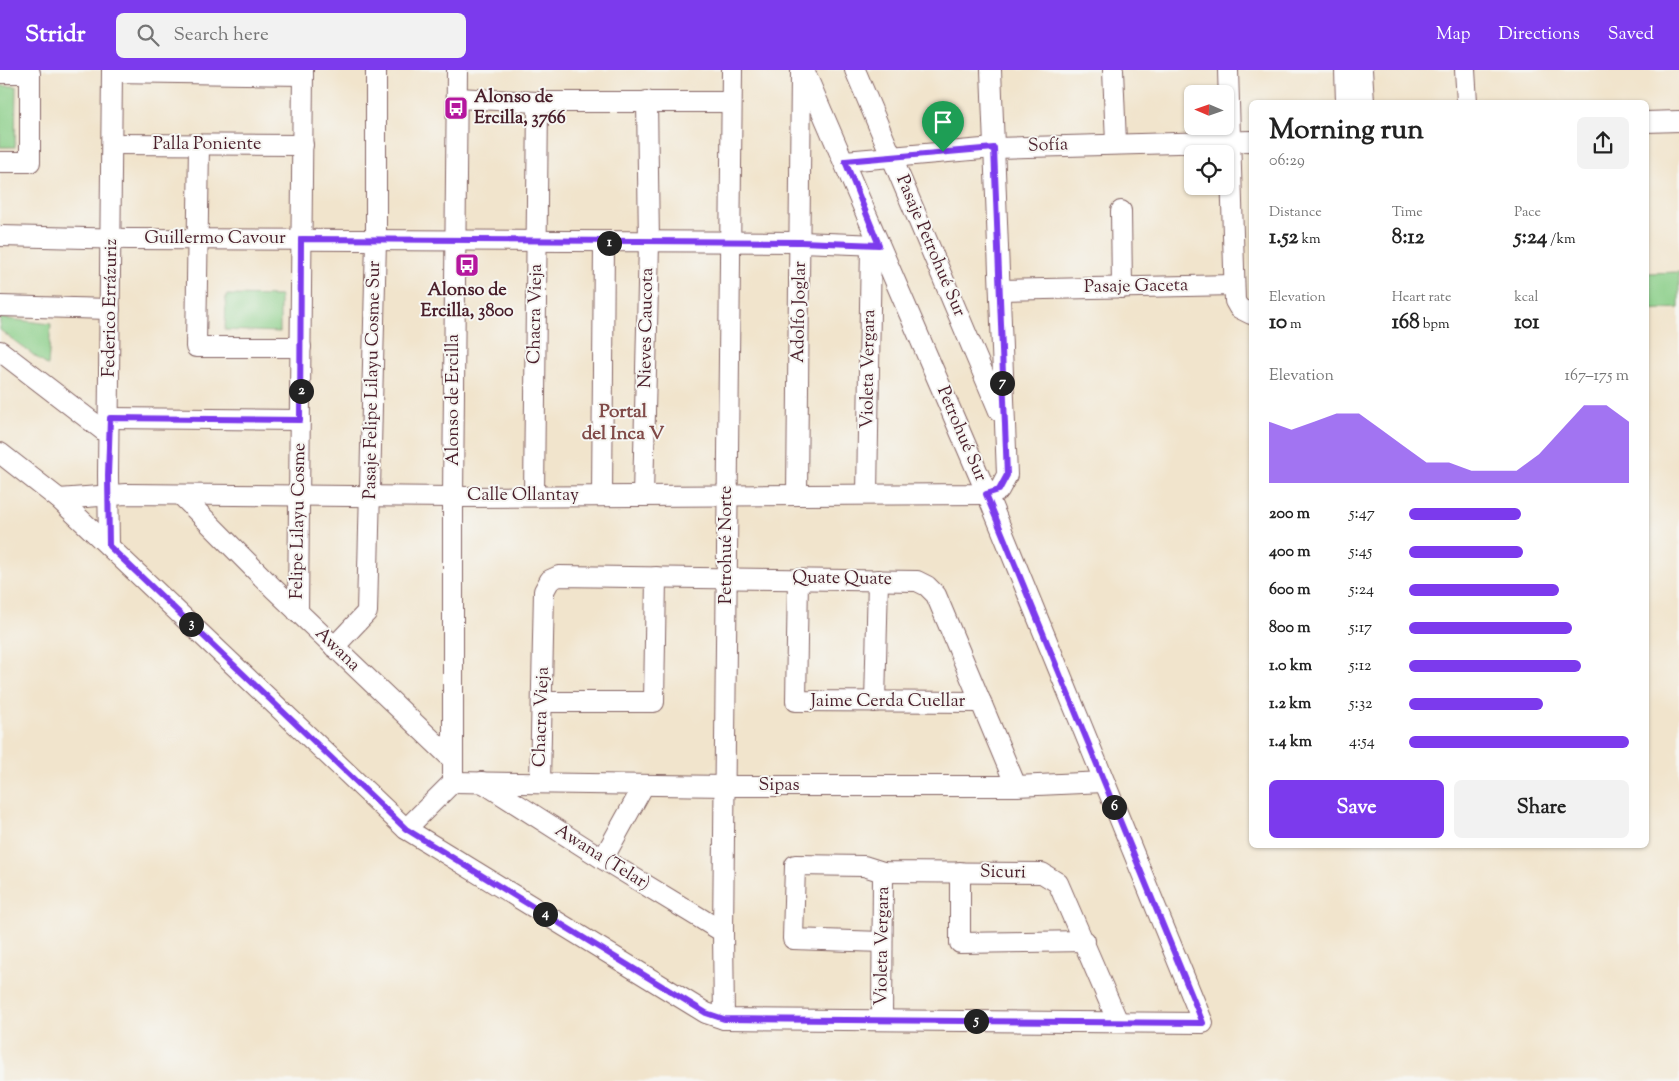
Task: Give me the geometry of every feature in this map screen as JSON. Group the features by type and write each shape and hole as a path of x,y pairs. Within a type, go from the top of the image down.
{"street":[{"name":"Pasaje Felipe Lilayu Cosme Sur","path":"334,647 367,612 376,240 376,70"},
{"name":"Alonso de Ercilla","path":"453,782 453,497 457,70"},
{"name":"Petrohué Norte","path":"724,1019 723,932 726,786 730,102 732,70"},
{"name":"Petrohué Sur","path":"803,70 845,161 875,245 986,494 1203,1023 1118,1022"},
{"name":"Adolfo Joglar","path":"797,494 803,70"},
{"name":"Pasaje Petrohué Sur","path":"855,70 1003,422"},
{"path":"986,494 999,490 1007,475 1003,422 991,70"},
{"path":"1114,70 1116,143"},
{"path":"1228,70 1235,301 1239,308 1249,313"},
{"path":"1345,70 1346,100"},
{"path":"1362,70 1364,100"},
{"path":"1465,70 1467,100"},
{"path":"112,71 303,73"},
{"name":"Federico Errázuriz","path":"109,546 112,71"},
{"path":"0,73 30,73 30,162 0,162"},
{"name":"Felipe Lilayu Cosme","path":"298,613 303,73"},
{"path":"457,98 538,102 730,102"},
{"name":"Nieves Caucota","path":"643,496 649,243 647,101"},
{"name":"Chacra Vieja","path":"534,496 538,102"},
{"path":"1649,122 1679,120"},
{"name":"Sofía","path":"845,161 994,148 1116,143 1231,143 1249,141"},
{"name":"Palla Poniente","path":"112,144 302,145"},
{"path":"199,145 196,347 301,347"},
{"path":"1120,211 1122,288"},
{"name":"Guillermo Cavour","path":"0,236 604,243 801,242 875,245"},
{"path":"602,496 604,243"},
{"name":"Violeta Vergara","path":"867,494 875,245"},
{"name":"Pasaje Gaceta","path":"1000,290 1234,285"},
{"path":"0,306 110,309"},
{"path":"0,351 109,426 300,420"},
{"path":"0,453 59,499 406,829 706,1013 724,1019 1118,1022"},
{"name":"Calle Ollantay","path":"59,499 108,495 300,494 453,497 986,494"},
{"name":"Awana","path":"181,495 298,613 453,760"},
{"name":"Quate Quate","path":"544,591 550,580 559,576 917,581 927,586 936,595 1016,786"},
{"path":"543,702 654,702 656,577"},
{"name":"Jaime Cerda Cuellar","path":"798,579 796,701 981,702"},
{"path":"875,702 878,580"},
{"name":"Chacra Vieja","path":"540,782 544,591"},
{"path":"406,829 453,782"},
{"name":"Sipas","path":"453,782 726,786 1016,786 1104,782"},
{"name":"Awana (Telar)","path":"482,782 603,860 723,932"},
{"path":"603,860 644,785"},
{"name":"Sicuri","path":"882,942 793,939 795,865 864,866 883,872 1042,873 1052,877 1058,883 1085,941 1118,1022"},
{"name":"Violeta Vergara","path":"882,1020 883,872"},
{"path":"960,872 960,943 1085,941"}],"green space":[{"path":"0,86 16,86 15,147 0,147"},
{"path":"1679,272 1679,308 1649,310 1649,273"},
{"path":"226,295 280,296 280,332 225,330"},
{"path":"0,318 51,324 48,366 0,330"}],"place":[{"name":"Alonso de Ercilla, 3766","path":"456,108"},
{"name":"Alonso de Ercilla, 3800","path":"467,265"}],"district":[{"name":"Portal del Inca V","path":"623,423"}],"route":[{"path":"994,148 1003,422 1007,475 999,490 986,494 1203,1023 724,1019 706,1013 406,829 109,546 108,434 110,418 300,420 301,239 604,243 801,242 879,245 845,161 943,152 994,148"}]}
